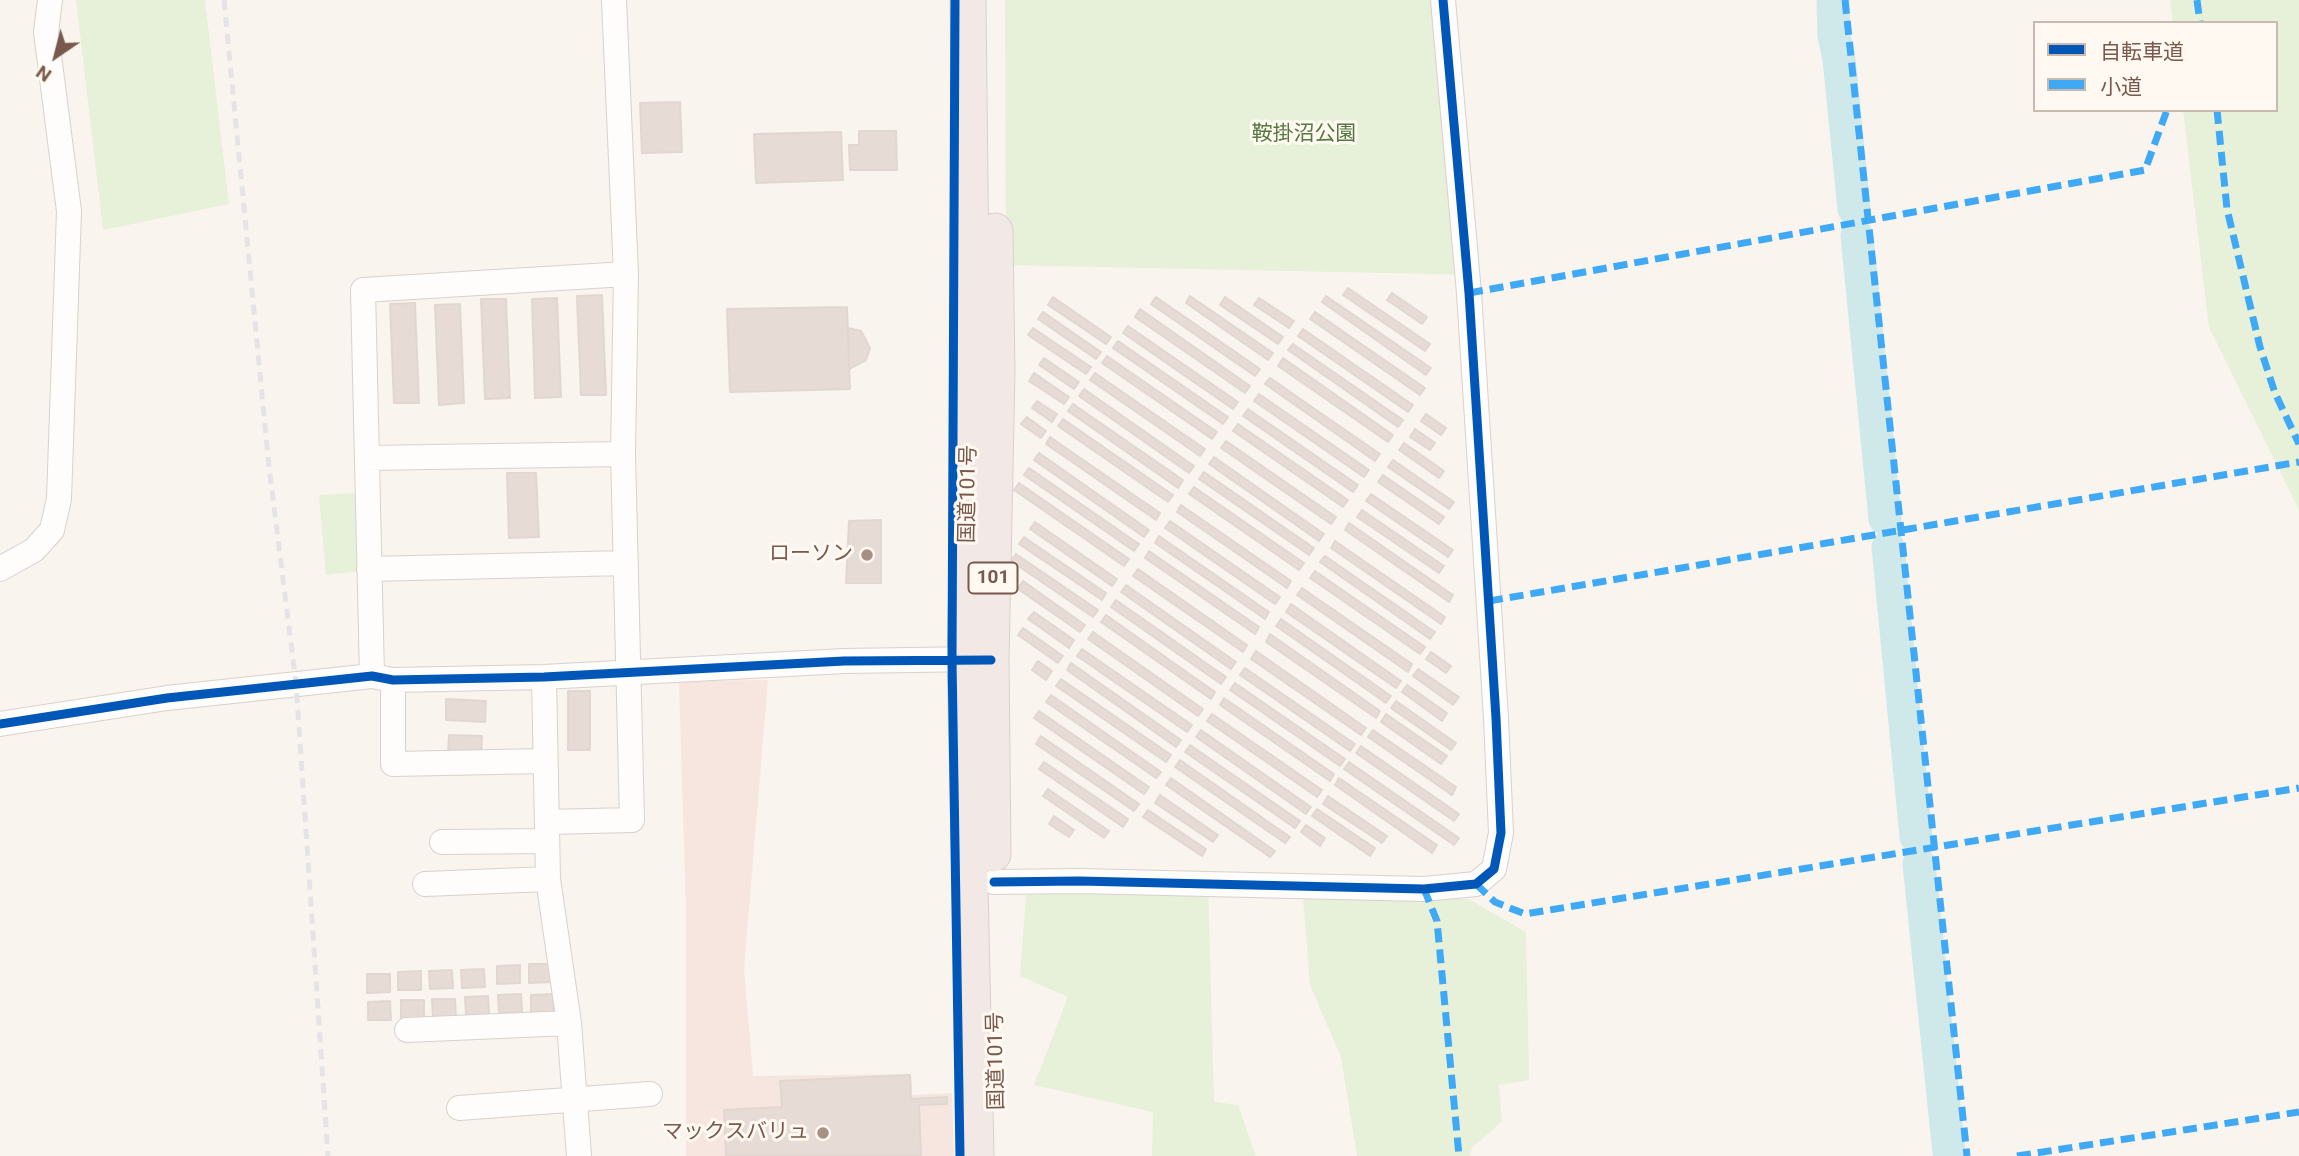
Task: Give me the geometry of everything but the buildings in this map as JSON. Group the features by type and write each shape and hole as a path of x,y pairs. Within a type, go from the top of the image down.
{"highway":[{"name":"国道101号","path":"968,0 978,659 976,1156"},
{"name":"国道101号","path":"992,0 997,373 978,659 994,882 1000,1156"}],"street":[{"path":"0,569 34,550 52,530 60,499 69,211 46,32 51,0"},
{"path":"442,842 547,832 632,820 623,454 626,274 614,0"},
{"path":"994,882 1092,881 1424,889 1475,884 1494,869 1501,833 1495,705 1469,293 1443,0"},
{"path":"545,761 393,764 369,569 363,290 626,274"},
{"path":"367,458 623,454"},
{"path":"369,569 626,563"},
{"path":"0,724 167,698 382,678 544,677 845,661 978,659"},
{"path":"544,677 548,879 569,1023 579,1156"},
{"path":"425,884 548,879"},
{"path":"407,1030 569,1023"},
{"path":"459,1108 650,1094"}],"shaded area":[{"path":"768,680 744,969 753,1076 911,1074 912,1095 952,1093 954,1156 686,1156 686,910 679,681"}],"green space":[{"path":"76,0 205,0 229,204 103,230"},
{"name":"鞍掛沼公園","path":"1005,0 1454,0 1480,275 1006,265"},
{"path":"2170,0 2299,0 2299,510 2209,327 2183,112 2278,112 2278,21 2173,21"},
{"path":"361,493 366,570 326,575 319,495"},
{"path":"1208,884 1214,1102 1238,1105 1256,1156 1152,1156 1153,1112 1034,1085 1068,997 1020,976 1026,895"},
{"path":"1303,897 1468,899 1526,932 1529,1080 1499,1085 1502,1121 1472,1148 1470,1156 1357,1156 1341,1057 1310,985"}],"waterway":[{"path":"1833,0 1834,36 1839,59 1854,209"},
{"path":"1857,236 1885,519"},
{"path":"1888,547 1916,837"},
{"path":"1919,864 1949,1153"}],"railway":[{"path":"224,0 269,467 296,683 328,1156"}],"marked path":[{"path":"1845,0 1967,1156"},
{"path":"2197,0 2200,21"},
{"path":"1469,293 2145,170 2166,112"},
{"path":"2217,112 2227,209 2260,347 2275,393 2299,444"},
{"path":"1489,601 2299,462"},
{"path":"1476,884 1495,902 1525,914 2299,788"},
{"path":"1424,889 1437,921 1459,1156"},
{"path":"2017,1156 2299,1112"}],"cycle path":[{"path":"955,0 952,660 960,1156"},
{"path":"994,882 1079,881 1424,889 1476,884 1494,869 1501,833 1496,718 1469,293 1443,0"},
{"path":"0,724 167,698 372,676 393,680 544,677 844,661 991,660"}],"place":[{"name":"ローソン","path":"867,555"},
{"name":"マックスバリュ","path":"823,1133"}]}
